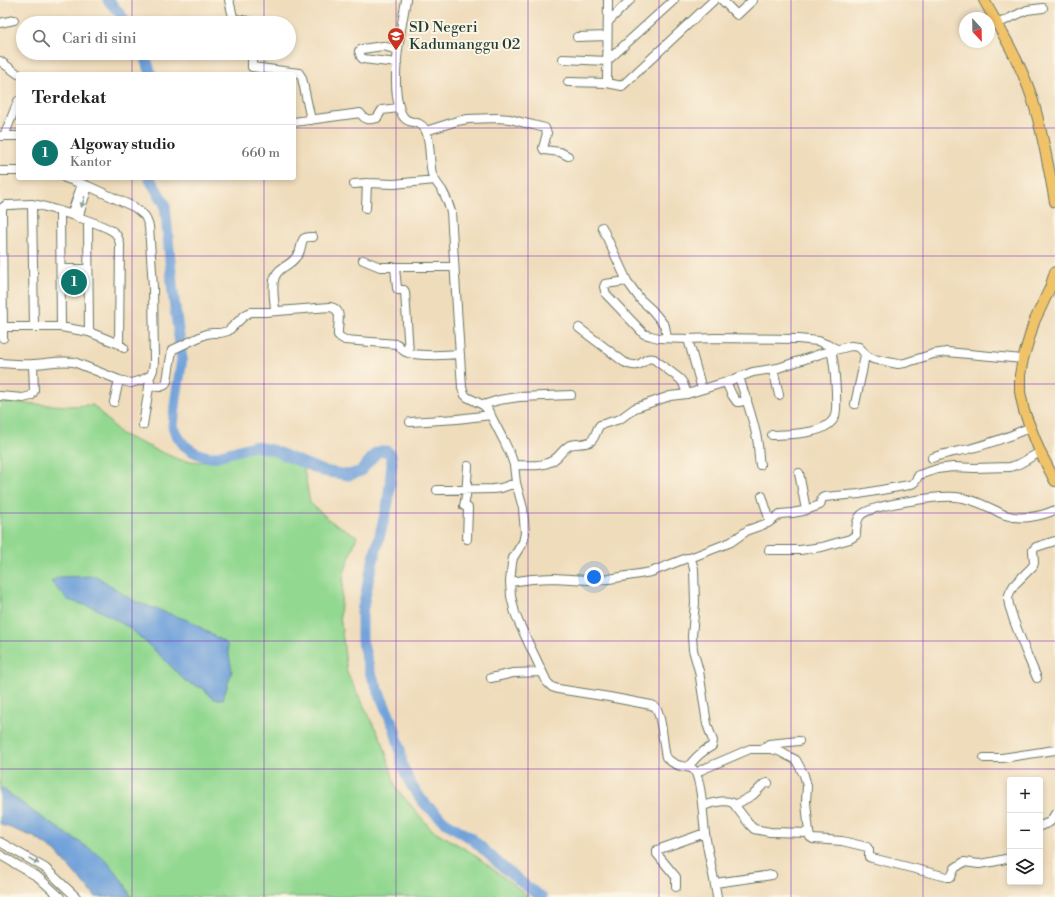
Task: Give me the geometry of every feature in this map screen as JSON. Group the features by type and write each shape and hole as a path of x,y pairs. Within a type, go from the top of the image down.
{"main road":[{"path":"984,0 1016,58 1032,100 1041,128 1055,202"},
{"path":"1055,272 1050,288 1034,322 1022,359 1020,375 1020,392 1024,411 1040,452 1055,481"}],"street":[{"path":"229,0 233,16"},
{"path":"406,0 397,63 396,87 399,108 405,119 421,124 426,131 432,172 450,206 462,388 467,397 483,405 491,415 511,456 523,508 525,533 523,542 513,558 510,582 511,596 515,613 522,632 547,682 552,688 610,697 654,706 657,709 666,757 668,760 679,766 693,769 697,774 703,806 705,833 717,897"},
{"path":"607,83 608,0"},
{"path":"608,22 630,0"},
{"path":"563,59 607,61 674,0"},
{"path":"568,82 607,83 622,86 714,0"},
{"path":"722,0 736,15 753,0"},
{"path":"997,24 1027,10 1043,8"},
{"path":"0,23 14,20"},
{"path":"577,36 607,36"},
{"path":"397,63 363,59 360,57 360,51 362,49 383,46 398,50"},
{"path":"252,60 252,66 297,72 301,75 311,120"},
{"path":"0,61 16,73"},
{"path":"16,105 2,136 16,136"},
{"path":"296,122 360,113 367,120 377,118 382,110 399,108"},
{"path":"426,131 468,119 510,119 545,128 547,133 543,148 544,150 560,152 568,156"},
{"path":"0,171 16,171"},
{"path":"70,180 85,185 134,207 145,216 148,221 153,287 154,362 143,425"},
{"path":"354,184 394,184 435,180"},
{"path":"366,208 367,183"},
{"path":"75,216 85,185"},
{"path":"32,204 34,327"},
{"path":"3,338 3,207 6,205 32,204 75,216 111,230 116,234 120,244 122,346 89,332 61,327 4,327"},
{"path":"60,212 61,327"},
{"path":"88,221 89,332"},
{"path":"602,227 627,281 640,299 652,310 665,326 668,338"},
{"path":"276,311 274,278 281,268 295,260 301,250 302,240 313,237"},
{"path":"363,260 380,267 454,267"},
{"path":"395,268 397,288 398,290 405,291 410,353"},
{"path":"61,269 88,269"},
{"path":"627,281 605,284 604,287 606,294 644,334 650,336 688,339 798,339 818,341 828,344 834,350 836,408 834,418 826,426 819,429 805,432 772,435"},
{"path":"149,386 160,387 165,385 172,350 206,334 228,331 245,315 251,312 330,307 337,309 339,315 338,330 340,337 345,340 397,344 404,352 410,353 437,355 460,354"},
{"path":"579,328 630,365 638,366 648,359 654,359 684,383 687,394"},
{"path":"688,339 702,389"},
{"path":"514,465 542,465 549,463 569,446 593,440 600,425 620,419 635,408 670,396 687,394 758,371 787,365 834,350 855,346 860,348 865,354 873,359 898,364 905,364 933,354 947,352 1022,359"},
{"path":"855,404 865,354"},
{"path":"0,363 33,364 60,361 74,362 126,382 137,382 151,375"},
{"path":"0,396 23,398 31,396 34,391 33,364"},
{"path":"773,368 779,395"},
{"path":"739,377 757,435 760,465"},
{"path":"114,402 119,380"},
{"path":"726,382 732,395 738,402 747,400"},
{"path":"483,405 499,400 519,397 571,395"},
{"path":"410,422 491,415"},
{"path":"932,458 1009,437 1030,428"},
{"path":"510,582 553,578 588,580 609,579 651,572 731,542 748,530 770,521 780,514 806,510 820,505 822,498 824,497 859,494 909,486 915,482 919,475 937,469 953,467 1010,467 1019,464 1040,452"},
{"path":"467,539 468,508 464,504 467,489 468,466"},
{"path":"799,473 806,510"},
{"path":"437,490 478,490 501,488 516,483"},
{"path":"762,496 770,521"},
{"path":"768,550 800,550 850,539 856,535 858,519 863,514 874,509 890,505 928,498 963,498 980,503 1004,514 1017,517 1033,517 1055,510"},
{"path":"1037,678 1008,605 1008,598 1014,586 1033,566 1033,550 1036,547 1055,541"},
{"path":"688,767 695,758 712,746 713,741 707,724 692,636 695,603 694,569 690,558"},
{"path":"491,678 513,673 542,672"},
{"path":"764,748 769,744 799,741"},
{"path":"697,774 701,770 750,749 764,748 779,751 796,760 804,775 808,786 806,802 809,833 810,837 813,839 842,841 866,846 869,848 868,855 872,858 947,877 952,876 957,866 970,862 979,864 1007,859"},
{"path":"984,758 999,759 1055,750"},
{"path":"735,805 753,795 764,784 768,783"},
{"path":"703,806 719,802 733,802 754,829 770,832 809,833"},
{"path":"1043,825 1050,822 1055,814"},
{"path":"676,887 676,877 656,854 657,850 705,833"},
{"path":"0,842 45,868 76,897"},
{"path":"0,855 38,877 60,897"},
{"path":"714,883 772,874"}],"green space":[{"path":"0,402 68,406 93,405 121,434 180,460 200,462 254,446 272,450 303,464 310,503 332,522 357,536 344,573 340,615 347,673 383,743 396,788 431,829 472,853 529,897 131,897 124,883 0,787"}],"water":[{"path":"96,576 134,601 190,621 227,644 232,671 223,699 214,699 202,688 186,682 165,660 130,628 95,608 68,600 51,582 58,577"},
{"path":"0,787 35,813 104,858 124,883 131,897 96,897 55,851 34,837 0,824"}],"waterway":[{"path":"108,0 122,16"},
{"path":"146,60 150,72"},
{"path":"150,180 165,204 173,293 182,359 173,426 176,434 184,445 192,451 209,457 254,446 272,450 323,471 349,475 361,471 376,453 387,451 391,455 392,463 388,503 370,573 362,612 362,640 370,672 394,727 400,749 402,765 411,785 424,803 445,822 471,838 505,869 542,897"}],"place":[{"name":"SD Negeri Kadumanggu 02","path":"396,51"},
{"name":"Algoway studio","path":"74,282"}]}
